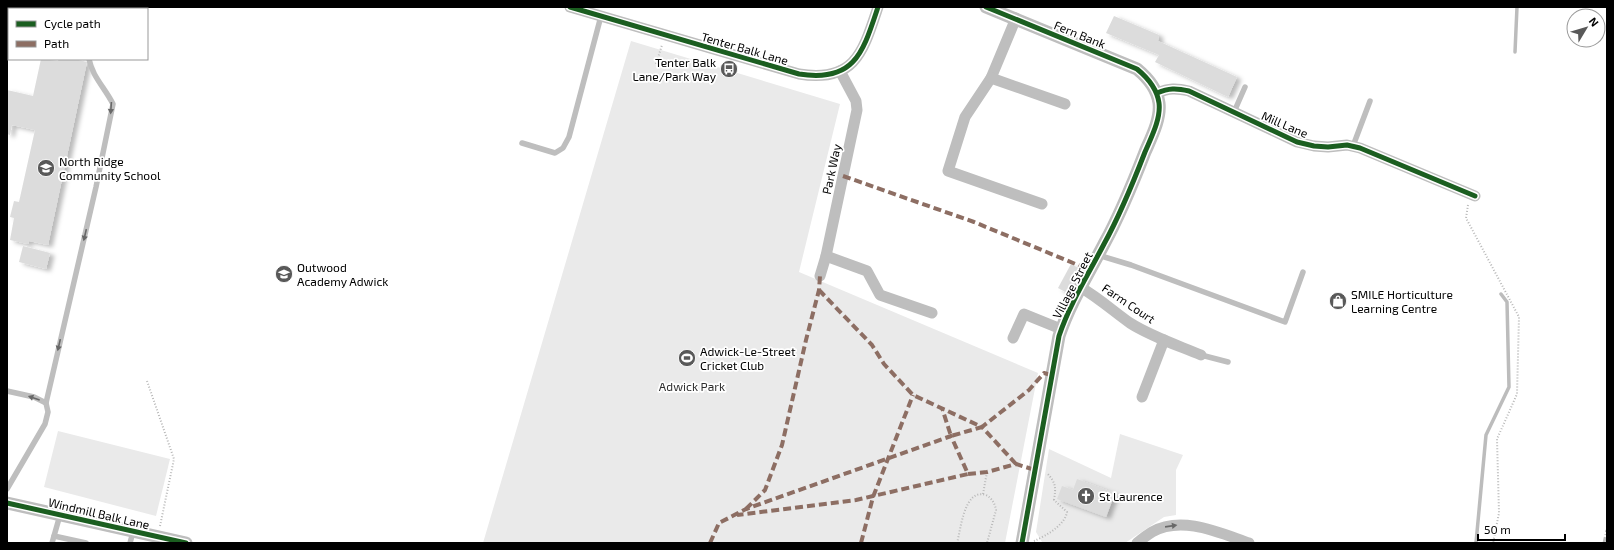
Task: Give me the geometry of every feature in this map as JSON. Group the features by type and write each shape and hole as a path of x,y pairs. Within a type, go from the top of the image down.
{"street":[{"name":"Tenter Balk Lane","path":"570,7 799,74 817,77 830,75 840,71 852,63 860,55 867,42 878,7"},
{"name":"Fern Bank","path":"986,7 1016,18 1137,69 1147,76 1157,93"},
{"path":"1016,18 991,78 965,117 948,171 1042,204"},
{"name":"Park Way","path":"820,276 826,256 857,110 856,101 840,71"},
{"path":"991,78 1065,104"},
{"name":"Mill Lane","path":"1157,93 1168,88 1189,91 1297,142 1314,146 1328,147 1347,145 1360,148 1472,195"},
{"name":"Village Street","path":"1022,543 1054,359 1061,329 1080,287 1117,217 1151,136 1159,109 1157,93"},
{"path":"826,256 867,271 880,294 932,313"},
{"name":"Farm Court","path":"1080,287 1098,297 1130,323 1164,340 1201,355"},
{"path":"1012,338 1024,314 1061,329"},
{"path":"1142,397 1164,340"},
{"name":"Windmill Balk Lane","path":"7,503 60,515 132,537 158,536 180,542"},
{"path":"1137,543 1152,532 1162,528 1186,525 1213,531 1249,543"}],"lane":[{"path":"522,143 555,153 563,148 569,137 601,16"},
{"path":"7,488 45,424 48,412 46,402 96,187 112,104 108,94 94,75 89,60"},
{"path":"1234,112 1245,87"},
{"path":"1353,146 1370,101"},
{"path":"1098,255 1131,265 1285,322 1303,272"},
{"path":"1201,355 1228,362"},
{"path":"7,391 46,402"},
{"path":"52,543 60,515"},
{"path":"54,536 86,543"}],"path":[{"path":"656,64 665,35"},
{"path":"1472,195 1466,218 1519,317 1518,394 1497,439 1499,512 1493,543"},
{"path":"147,380 174,459 158,536"},
{"path":"1030,543 1040,539 1054,529 1066,517 1067,512 1054,500 1054,481 1046,471 1036,466"},
{"path":"983,494 988,472"},
{"path":"957,543 968,502 974,496 983,494 992,500 996,510 987,543"}],"green space":[{"name":"Adwick Park","path":"631,41 840,104 799,272 1038,373 1005,543 483,543"},
{"path":"58,431 170,459 156,516 44,487"},
{"path":"1120,434 1183,455 1176,470 1176,515 1164,517 1125,543 1042,542 1036,532 1049,449 1111,478"}],"building":[{"path":"1114,16 1159,35 1158,41 1237,77 1228,97 1155,62 1159,55 1106,33"},
{"name":"North Ridge Community School","path":"41,60 78,60 87,62 48,245 29,241 28,244 10,240 14,218 10,217 14,201 19,202 35,130 12,125 10,135 7,134 7,90 33,96"},
{"path":"23,246 50,253 46,269 19,262"},
{"path":"1071,264 1084,271 1071,295 1058,288"},
{"name":"St Laurence","path":"1077,479 1115,493 1106,517 1057,499 1062,486 1073,490"}],"waterway":[{"path":"1515,52 1517,7"},
{"path":"1476,543 1486,435 1509,387 1507,302 1501,294"}],"railway":[{"path":"1604,543 1607,530"}],"marked path":[{"path":"843,176 974,222 1090,270"},
{"path":"746,509 765,490 782,445 819,290 820,276"},
{"path":"819,290 872,345 884,364 913,395 982,427 951,436 942,408"},
{"path":"1016,464 982,427 1029,390 1044,373 1051,375"},
{"path":"861,543 873,497 913,395"},
{"path":"710,543 719,523 746,509 951,436 968,474 856,500 737,515"},
{"path":"968,474 987,472 1016,464 1035,470"}],"cycle path":[{"path":"570,7 799,74 818,76 833,74 845,69 854,61 867,38 878,7"},
{"path":"986,7 1137,69 1151,84 1159,103 1155,128 1126,199 1074,301 1059,336 1022,543"},
{"path":"1157,93 1173,89 1189,91 1297,142 1314,146 1328,147 1347,145 1360,148 1475,196"},
{"path":"7,503 186,543"}],"place":[{"name":"Tenter Balk Lane/Park Way","path":"729,69"},
{"name":"North Ridge Community School","path":"46,168"},
{"name":"Outwood Academy Adwick","path":"284,274"},
{"name":"SMILE Horticulture Learning Centre","path":"1338,301"},
{"name":"Adwick-Le-Street Cricket Club","path":"687,358"},
{"name":"St Laurence","path":"1086,496"}]}
